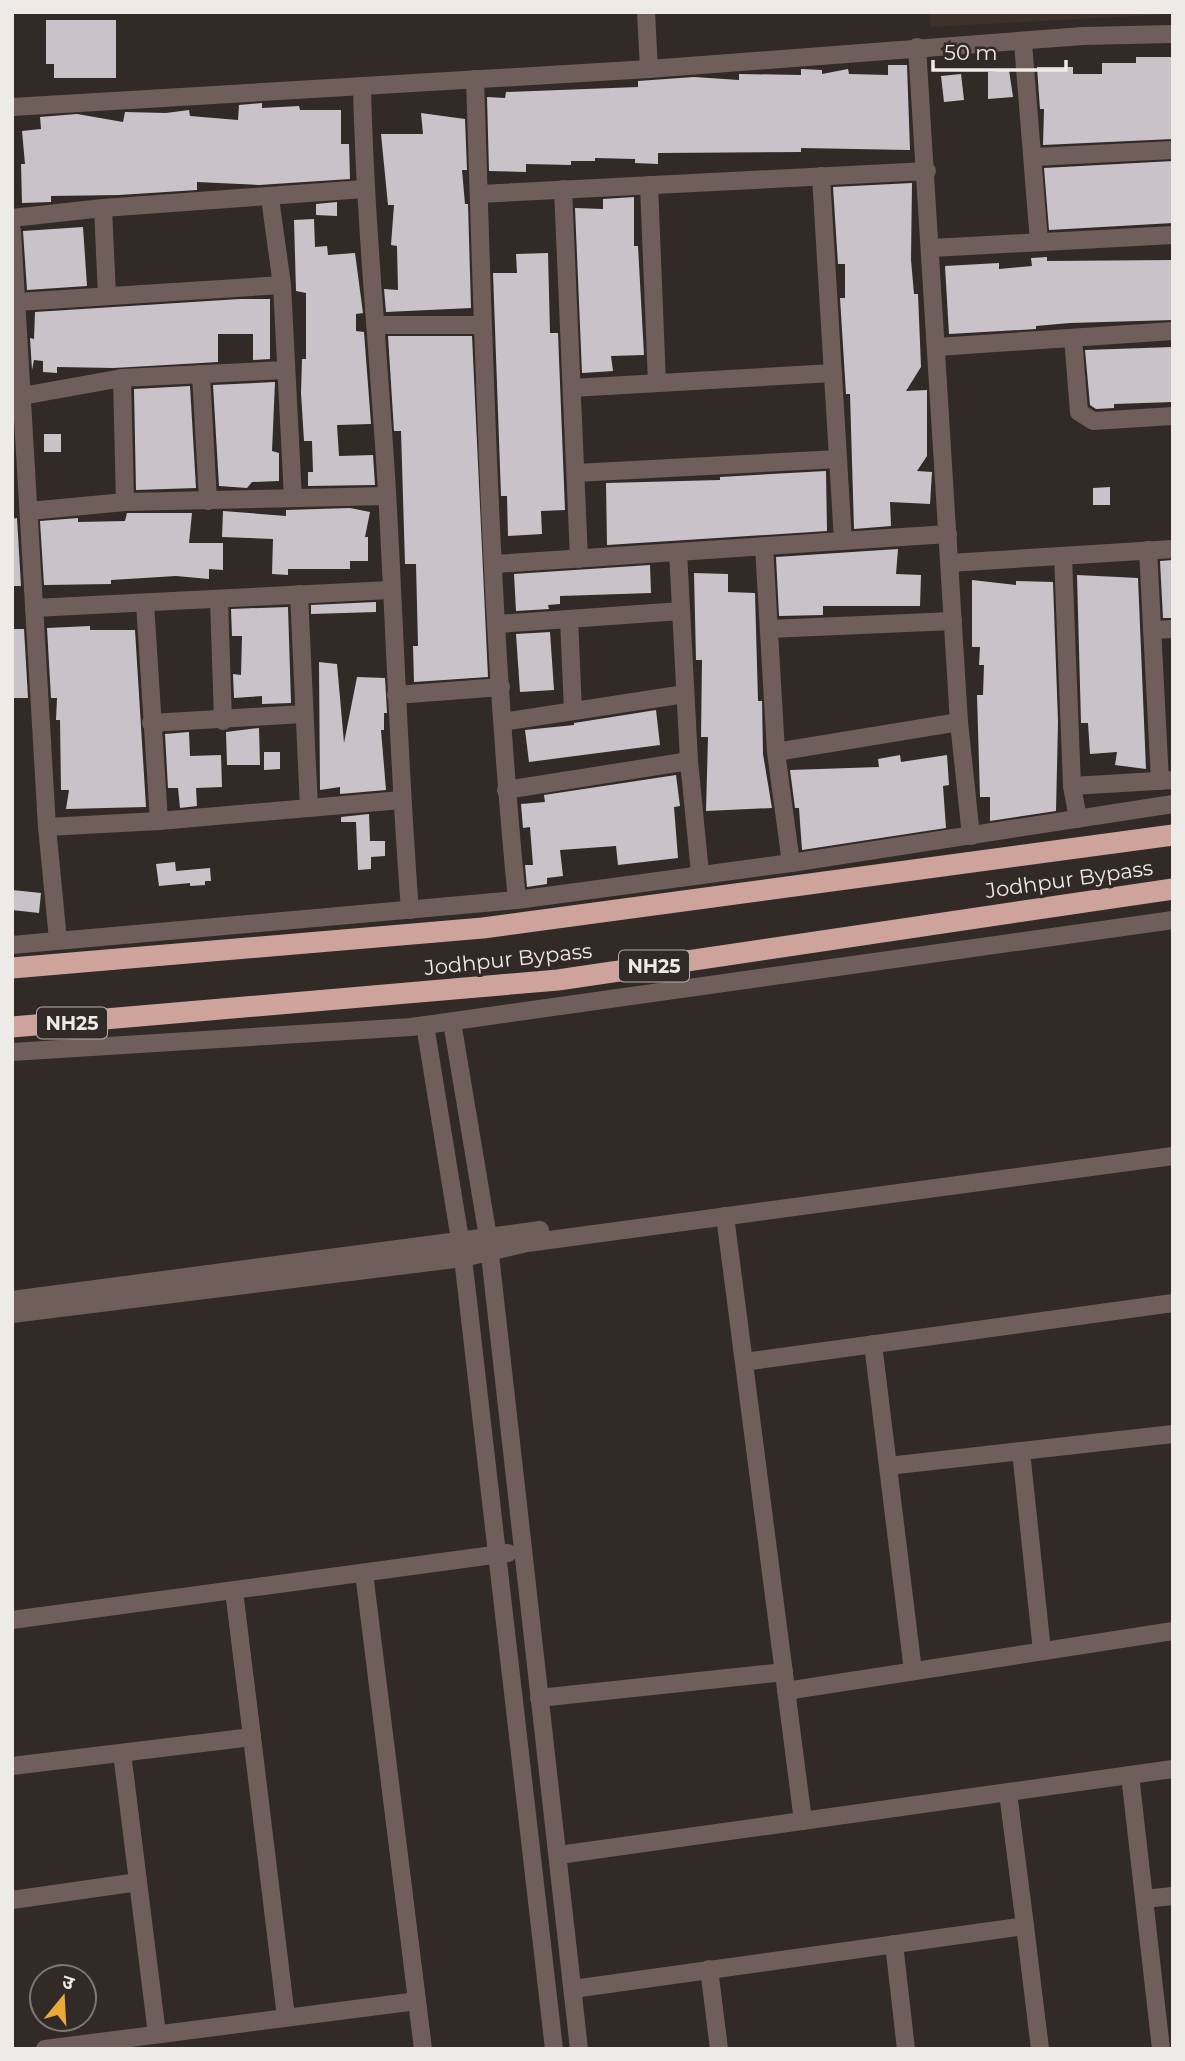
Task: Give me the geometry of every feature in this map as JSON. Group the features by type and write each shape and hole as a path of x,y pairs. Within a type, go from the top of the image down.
{"highway":[{"path":"12,968 483,928 1173,835"},
{"name":"Jodhpur Bypass","path":"12,1027 558,981 1173,889"}],"street":[{"path":"646,12 649,69"},
{"path":"12,107 649,69 917,47 1023,43 1083,36 1173,34"},
{"path":"1023,43 1039,242"},
{"path":"917,47 932,248 959,722 971,836"},
{"path":"475,79 481,325 506,790 517,900"},
{"path":"362,86 364,189 387,496 401,800 410,910"},
{"path":"1034,157 1173,150"},
{"path":"479,194 927,171"},
{"path":"821,176 843,541"},
{"path":"649,185 657,383"},
{"path":"12,218 103,208 270,198 364,189"},
{"path":"563,189 579,559"},
{"path":"270,198 282,285 293,498"},
{"path":"103,208 107,296"},
{"path":"12,231 47,827 58,940"},
{"path":"932,248 1173,235"},
{"path":"17,302 282,285"},
{"path":"376,326 481,325"},
{"path":"937,347 1173,331"},
{"path":"1073,338 1079,412 1082,417 1093,421 1173,416"},
{"path":"22,396 121,378 286,369"},
{"path":"572,388 833,373"},
{"path":"201,374 208,501"},
{"path":"121,378 125,502"},
{"path":"576,473 838,459"},
{"path":"29,510 125,502 387,496"},
{"path":"495,564 948,534"},
{"path":"764,546 776,752 791,863"},
{"path":"950,562 1173,549"},
{"path":"1072,786 1166,780 1152,629 1148,551"},
{"path":"678,552 689,761 700,873"},
{"path":"1063,556 1072,786 1078,819"},
{"path":"34,608 390,590"},
{"path":"299,594 309,808"},
{"path":"219,599 223,721"},
{"path":"145,603 159,821"},
{"path":"498,624 681,611"},
{"path":"569,619 573,711"},
{"path":"769,629 953,621"},
{"path":"1152,629 1173,629"},
{"path":"396,695 501,687"},
{"path":"503,722 685,694"},
{"path":"152,723 223,721 303,714"},
{"path":"776,752 959,722"},
{"path":"506,790 689,761"},
{"path":"47,827 159,821 401,800"},
{"path":"12,945 517,900 700,873 791,863 1173,804"},
{"path":"12,1052 452,1022 1173,920"},
{"path":"452,1022 489,1245 521,1551 559,1855 579,2049"},
{"path":"425,1025 462,1249 554,2049"},
{"path":"12,1314 1173,1144"},
{"path":"489,1245 527,1243 1173,1156"},
{"path":"725,1216 803,1821"},
{"path":"12,1300 462,1249"},
{"path":"744,1362 1173,1303"},
{"path":"873,1344 913,1671"},
{"path":"888,1466 1173,1434"},
{"path":"1021,1451 1042,1651"},
{"path":"12,1620 521,1551"},
{"path":"364,1573 423,2049"},
{"path":"234,1591 286,2018"},
{"path":"786,1690 1173,1632"},
{"path":"539,1698 784,1672"},
{"path":"12,1766 252,1737"},
{"path":"122,1753 157,2034"},
{"path":"559,1855 1173,1769"},
{"path":"1130,1775 1161,2049"},
{"path":"1008,1793 1040,2049"},
{"path":"12,1900 138,1882"},
{"path":"1144,1899 1173,1896"},
{"path":"573,1989 1025,1926"},
{"path":"894,1944 906,2049"},
{"path":"709,1969 719,2049"},
{"path":"45,2049 417,2001"}],"shaded area":[{"path":"929,12 1173,12 1173,14 931,27"}],"building":[{"path":"46,20 116,20 116,78 54,78 54,64 46,64"},
{"path":"1136,57 1173,57 1173,139 1043,145 1044,109 1040,109 1037,67 1073,67 1073,74 1102,74 1102,63 1136,63"},
{"path":"888,65 907,65 910,150 801,148 801,152 658,153 658,164 635,163 635,159 595,158 595,161 571,161 571,165 526,164 526,172 489,171 487,97 505,98 506,92 638,87 638,81 694,77 739,80 739,74 801,75 801,69 822,70 822,74 848,69 849,74 888,75"},
{"path":"1009,70 1013,97 988,99 988,72"},
{"path":"961,74 964,100 944,102 941,76"},
{"path":"262,103 262,108 299,106 300,110 341,110 341,144 349,144 350,179 259,185 197,182 197,190 51,196 51,202 22,203 21,164 25,164 22,131 41,129 40,117 77,114 123,122 125,112 166,113 189,110 190,116 238,120 239,105"},
{"path":"421,113 465,119 467,170 462,170 465,204 468,204 471,308 386,312 384,289 398,290 397,246 391,245 394,205 388,205 381,134 423,134"},
{"path":"1173,161 1173,223 1049,230 1044,168"},
{"path":"912,183 911,260 914,294 918,294 921,367 906,391 927,390 927,456 917,471 932,472 930,504 890,502 891,526 854,529 850,394 846,394 840,298 845,298 845,264 838,264 833,187"},
{"path":"634,197 634,246 638,246 644,355 611,356 613,371 582,373 575,208 603,209 603,199"},
{"path":"337,202 337,216 316,215 316,204"},
{"path":"314,219 315,247 327,246 328,255 355,253 363,313 356,314 356,331 364,332 371,424 337,425 339,456 373,455 375,485 308,486 308,472 313,472 312,441 304,441 301,393 302,359 306,359 306,293 296,291 294,220"},
{"path":"83,227 87,286 27,290 23,231"},
{"path":"548,253 550,333 558,333 565,510 541,511 542,534 508,536 507,496 501,496 493,273 517,273 516,254"},
{"path":"1047,257 1047,261 1173,260 1173,320 1070,323 1036,326 1036,329 949,334 945,266 999,263 999,269 1032,266 1031,258"},
{"path":"270,299 270,359 253,360 253,334 218,334 218,362 114,368 57,367 57,373 43,372 43,361 34,360 32,370 30,338 34,339 35,312"},
{"path":"388,336 472,336 488,677 414,682 413,646 418,646 416,564 405,564 401,431 394,431"},
{"path":"1173,347 1173,402 1114,404 1114,408 1096,409 1090,405 1085,350"},
{"path":"275,382 272,451 279,453 279,481 252,482 247,488 219,486 213,385"},
{"path":"190,386 196,488 136,490 134,389"},
{"path":"44,434 61,434 61,452 44,452"},
{"path":"826,471 827,531 607,545 606,483 720,480 720,477"},
{"path":"1110,487 1110,505 1093,505 1093,488"},
{"path":"350,508 370,512 365,537 368,537 368,561 350,561 350,569 288,569 288,575 272,574 273,539 222,537 223,511 286,516 286,510"},
{"path":"127,513 192,513 189,543 223,543 223,570 209,569 209,579 176,576 111,580 111,584 44,585 40,521 78,518 78,522 125,521"},
{"path":"17,518 21,586 12,586 12,519"},
{"path":"898,549 896,574 921,575 920,606 823,606 823,615 779,616 776,557"},
{"path":"1173,560 1173,618 1163,618 1160,561"},
{"path":"650,565 651,593 560,596 560,604 548,605 549,609 516,611 514,574"},
{"path":"694,573 728,574 728,592 755,593 758,701 762,701 763,754 772,808 706,811 708,737 701,737 702,660 696,660"},
{"path":"1077,575 1138,578 1146,769 1115,765 1117,752 1090,754 1088,723 1081,723"},
{"path":"972,580 1016,585 1016,581 1053,582 1058,722 1056,811 990,821 990,797 980,797 977,695 983,695 984,665 979,665 980,647 972,647"},
{"path":"376,602 376,612 311,614 311,605"},
{"path":"288,607 291,703 262,704 262,696 234,698 233,674 241,675 242,636 232,636 231,609"},
{"path":"90,626 90,630 135,630 146,807 66,809 69,790 61,790 60,720 56,720 57,698 51,698 47,628"},
{"path":"12,629 24,629 28,698 12,698"},
{"path":"550,632 554,690 520,692 516,634"},
{"path":"319,662 337,664 344,743 357,677 385,678 387,713 384,713 384,730 381,730 386,790 340,794 340,787 320,790"},
{"path":"656,710 660,745 529,762 525,730 574,725"},
{"path":"259,728 260,765 227,765 226,732"},
{"path":"189,732 190,756 221,755 222,787 196,788 197,806 180,808 178,788 168,788 165,734"},
{"path":"264,752 280,752 280,769 264,770"},
{"path":"900,755 901,762 947,755 949,785 943,786 946,828 802,850 799,808 795,808 790,770 879,767 878,759"},
{"path":"676,775 680,806 674,807 678,858 618,865 616,846 560,850 563,876 547,878 547,884 527,887 525,865 533,865 530,827 523,828 521,804 545,802 544,795"},
{"path":"369,814 370,841 385,841 385,856 371,857 371,869 358,870 356,822 341,822 341,817"},
{"path":"175,862 176,871 210,868 211,881 205,881 205,885 190,886 190,883 159,886 156,864"},
{"path":"12,890 41,893 39,913 12,910"}]}
